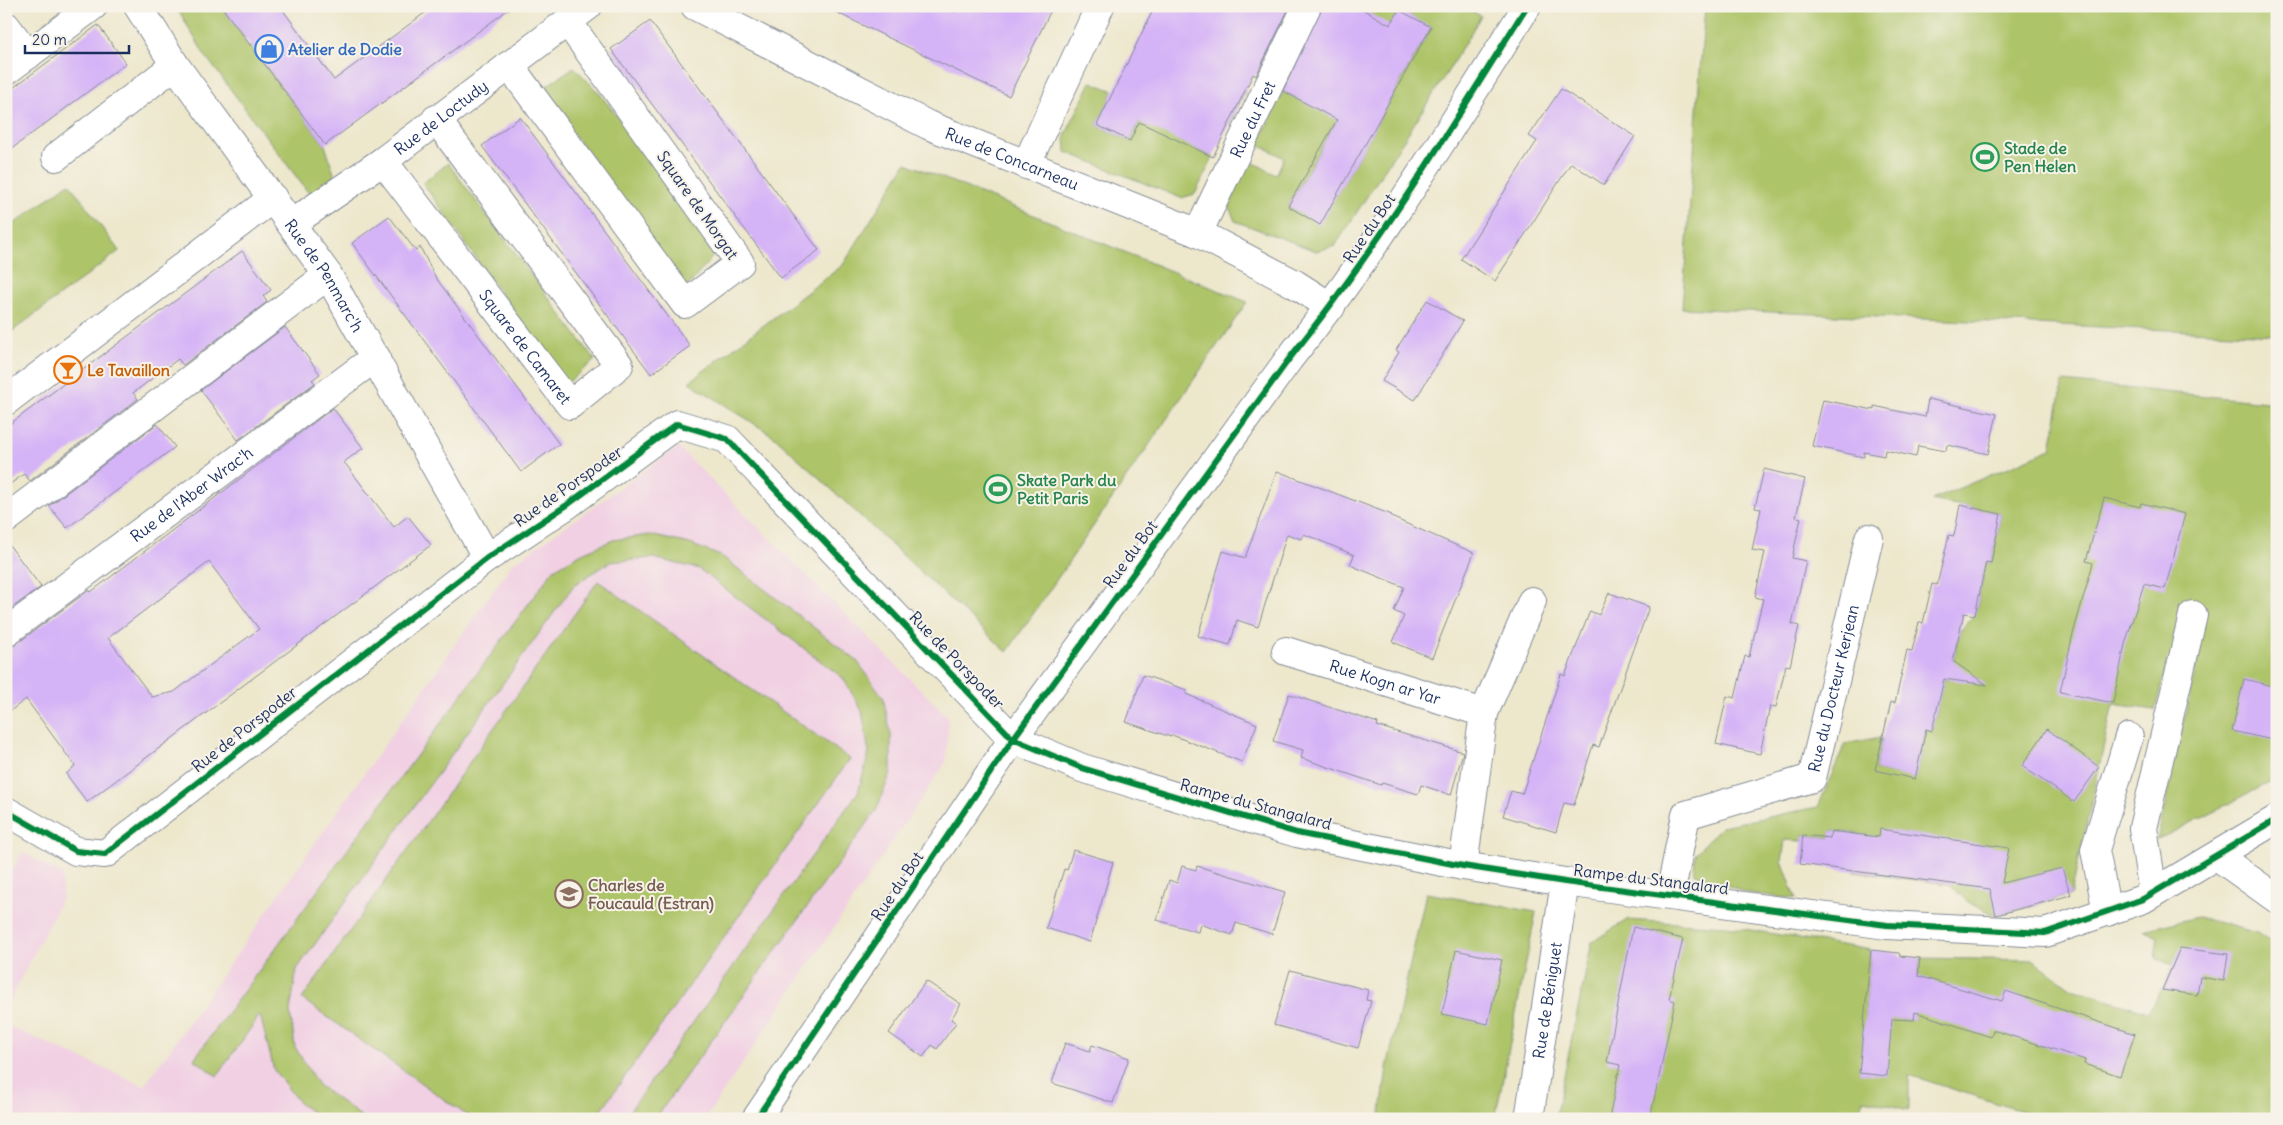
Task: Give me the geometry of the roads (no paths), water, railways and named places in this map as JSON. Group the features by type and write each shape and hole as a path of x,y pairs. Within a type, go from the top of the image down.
{"street":[{"path":"6,71 93,6"},
{"name":"Rue de Penmarc'h","path":"138,6 175,65 328,275 376,357 487,558"},
{"name":"Rue de Concarneau","path":"695,6 928,125 1026,166 1198,233 1295,284 1331,307"},
{"path":"1026,166 1100,6"},
{"name":"Rue du Fret","path":"1198,233 1307,6"},
{"name":"Rue du Bot","path":"756,1119 1013,739 1289,359 1331,307 1393,218 1527,6"},
{"name":"Rue de Loctudy","path":"291,224 383,161 436,119 578,14"},
{"name":"Square de Morgat","path":"510,65 684,304 740,264 578,14"},
{"path":"6,26 28,55"},
{"path":"56,157 175,65"},
{"name":"Square de Camaret","path":"383,161 570,405 619,365 436,119"},
{"path":"6,401 273,198"},
{"path":"6,519 328,275"},
{"name":"Rue de l'Aber Wrac'h","path":"6,632 376,357"},
{"name":"Rue de Porspoder","path":"6,811 76,851 105,854 487,558 567,505 676,424 727,439 1013,739"},
{"name":"Rue du Docteur Kerjean","path":"1670,895 1686,815 1812,778 1869,538"},
{"path":"1463,866 1484,713 1532,601"},
{"path":"2153,893 2143,828 2193,615"},
{"name":"Rue Kogn ar Yar","path":"1286,651 1484,713"},
{"path":"2107,912 2095,850 2129,737"},
{"name":"Rampe du Stangalard","path":"1013,739 1082,768 1298,833 1463,866 1565,882 1887,925 2045,933 2142,899 2277,819"},
{"path":"2217,856 2277,899"},
{"name":"Rue de Béniguet","path":"1529,1119 1565,882"}],"place":[{"name":"Atelier de Dodie","path":"269,49"},
{"name":"Stade de Pen Helen","path":"1985,157"},
{"name":"Le Tavaillon","path":"68,370"},
{"name":"Skate Park du Petit Paris","path":"998,489"},
{"name":"Charles de Foucauld (Estran)","path":"569,894"}]}
